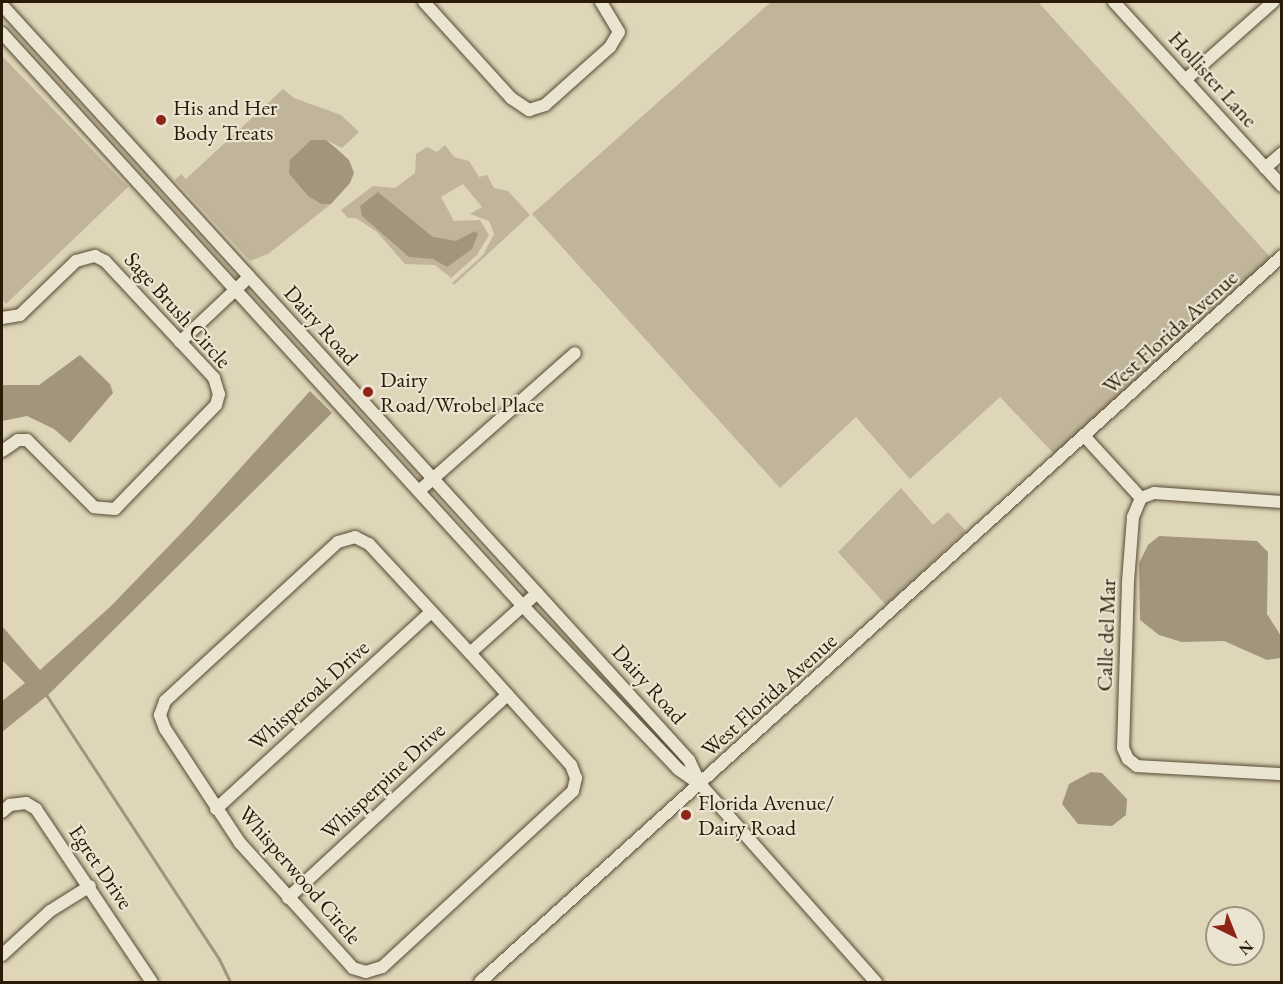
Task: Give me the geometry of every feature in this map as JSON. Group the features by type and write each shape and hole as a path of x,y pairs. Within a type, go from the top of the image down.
{"street":[{"path":"423,2 511,98 529,110 545,105 610,47 619,32 601,2"},
{"name":"Hollister Lane","path":"1114,2 1281,186"},
{"path":"1185,80 1273,2"},
{"name":"Dairy Road","path":"2,5 689,760 701,785"},
{"name":"Dairy Road","path":"2,33 522,605 678,769 701,785 876,982"},
{"path":"1265,168 1281,153"},
{"name":"Sage Brush Circle","path":"2,318 20,315 76,261 95,256 105,261 217,385 216,405 115,509 94,507 27,440 18,440 2,451"},
{"name":"West Florida Avenue","path":"484,982 1086,438 1281,256"},
{"path":"180,342 249,277"},
{"path":"419,491 575,353"},
{"path":"1086,438 1141,498 1154,493 1281,502"},
{"name":"Calle del Mar","path":"1141,498 1133,517 1128,582 1123,748 1128,759 1137,766 1281,774"},
{"name":"Whisperwood Circle","path":"355,537 369,544 431,612 571,765 576,778 573,791 382,967 366,972 353,968 240,843 165,729 160,716 165,701 338,542 355,537"},
{"path":"470,653 537,593"},
{"name":"Whisperoak Drive","path":"216,809 431,612"},
{"name":"Whisperpine Drive","path":"288,898 507,695"},
{"name":"Egret Drive","path":"2,812 10,804 26,803 36,809 90,886 152,982"},
{"path":"2,955 50,911 90,886"}],"shaded area":[{"path":"771,2 1038,2 1272,259 1055,455 1000,397 910,479 856,417 780,488 532,214"},
{"path":"2,56 128,187 6,304 2,299"},
{"path":"283,89 294,98 341,115 359,132 342,148 326,140 289,174 308,196 321,204 331,204 268,254 250,261 175,180 181,174 186,179"},
{"path":"311,140 326,140 349,160 354,173 350,183 331,204 321,204 308,196 289,174 290,160"},
{"path":"445,145 454,157 469,161 479,177 487,175 494,188 508,191 530,215 454,285 452,283 483,255 494,234 489,221 470,214 482,207 463,184 441,197 454,221 480,220 489,235 477,255 451,278 435,265 405,264 377,232 356,218 348,218 341,210 373,186 395,188 415,173 416,154 427,147 437,152"},
{"path":"378,192 433,237 456,241 475,231 478,234 472,249 447,267 433,259 409,257 362,216 360,206"},
{"path":"80,355 110,384 113,393 70,443 54,429 27,416 2,421 2,385 39,385"},
{"path":"310,391 332,413 48,695 2,732 2,701 25,683 2,660 2,626 40,670 111,606 190,524"},
{"path":"901,488 933,525 948,512 966,531 886,605 838,552"},
{"path":"1159,536 1257,541 1268,552 1267,614 1281,636 1281,658 1267,660 1224,641 1182,642 1159,635 1140,620 1139,563 1148,545"},
{"path":"1091,772 1102,773 1127,799 1126,815 1112,826 1078,824 1062,804 1069,784"}],"waterway":[{"path":"45,693 219,959 230,982"}],"place":[{"name":"His and Her Body Treats","path":"161,120"},
{"name":"Dairy Road/Wrobel Place","path":"368,392"},
{"name":"Florida Avenue/ Dairy Road","path":"686,815"}]}
